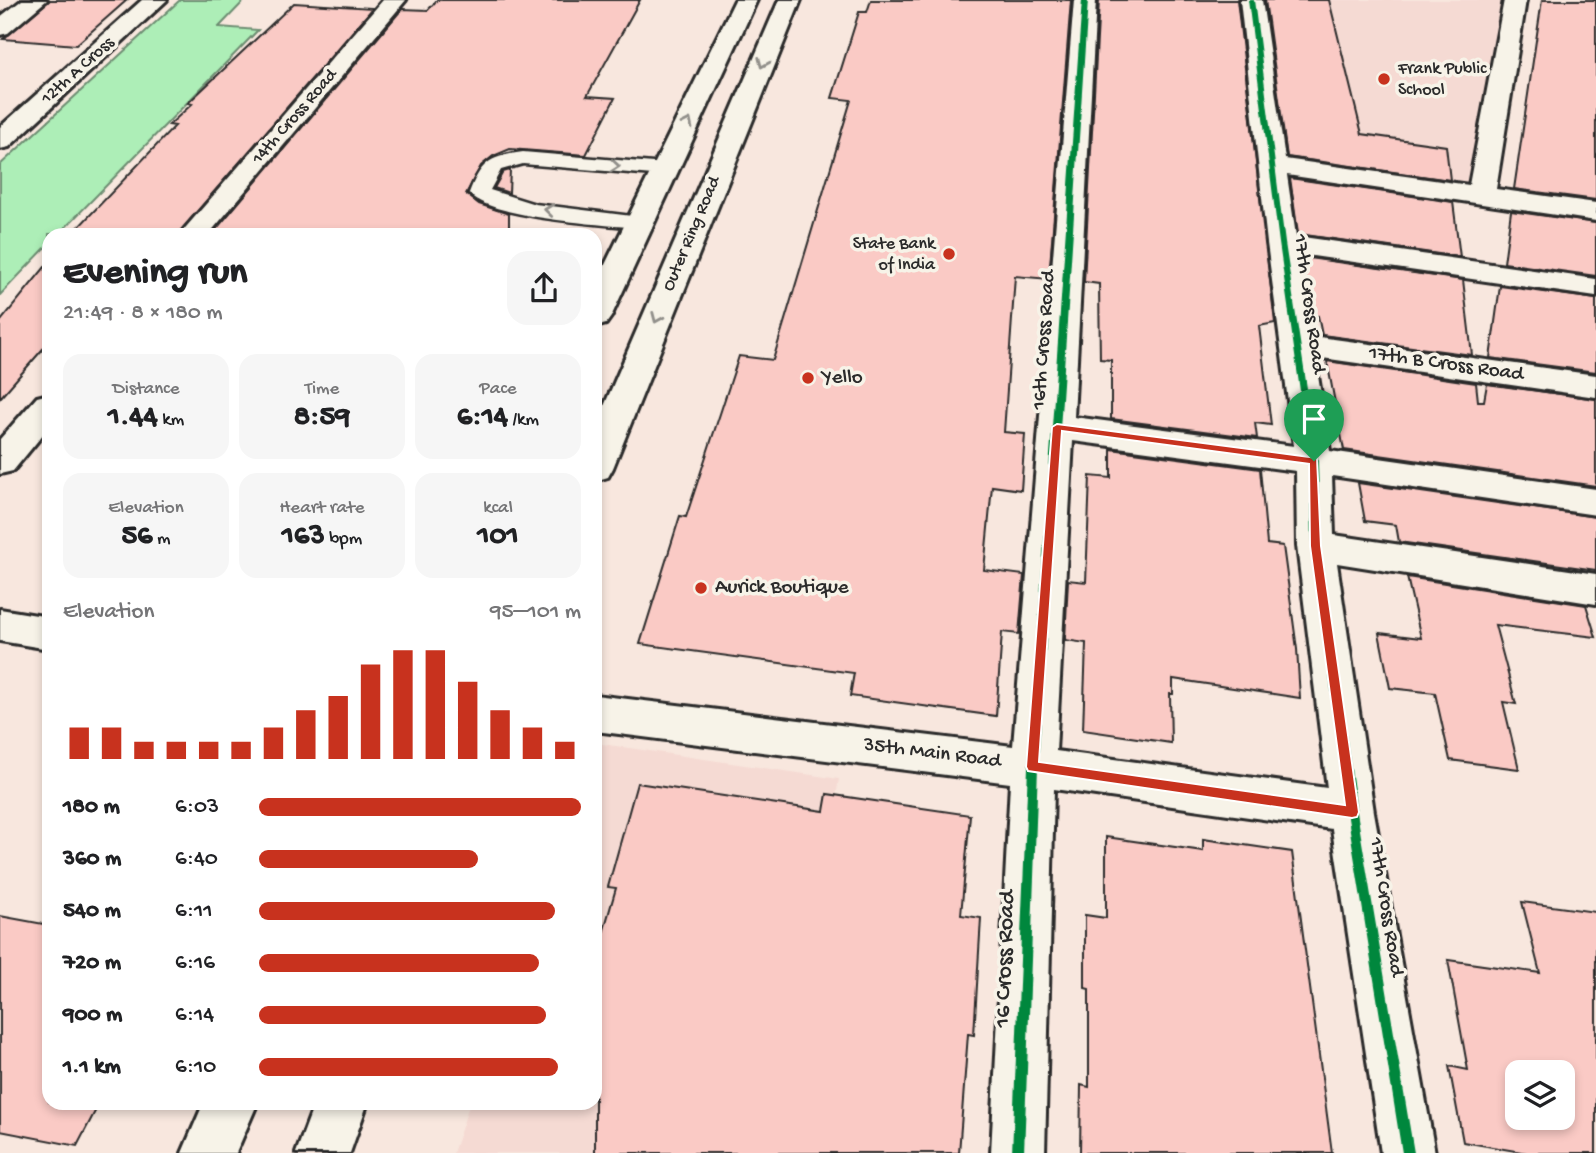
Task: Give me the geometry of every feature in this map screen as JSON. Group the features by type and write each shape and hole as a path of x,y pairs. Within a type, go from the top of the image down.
{"main road":[{"path":"0,28 36,0"},
{"name":"12th A Cross","path":"0,141 156,0"},
{"name":"14th Cross Road","path":"199,228 395,0"},
{"path":"602,302 746,0"},
{"name":"Outer Ring Road","path":"602,451 790,0"},
{"name":"16th Cross Road","path":"1033,767 1085,0"},
{"name":"17th Cross Road","path":"1251,0 1282,243 1314,461 1316,546 1352,812 1408,1153"},
{"path":"1481,196 1515,0"},
{"path":"1272,165 1596,212"},
{"path":"1282,243 1596,288"},
{"name":"17th B Cross Road","path":"1296,344 1596,386"},
{"path":"0,462 42,413"},
{"path":"1057,427 1596,502"},
{"path":"1316,546 1596,589"},
{"path":"0,625 42,632"},
{"name":"35th Main Road","path":"602,714 1033,767 1352,812"},
{"name":"16 Cross Road","path":"1018,1153 1033,767"},
{"path":"209,1153 228,1110"},
{"path":"323,1153 339,1110"}],"lane":[{"path":"640,222 517,206 492,200 479,193 489,168 501,160 523,158 665,170"}],"shaded area":[{"name":"Frank Public School","path":"1266,0 1504,0 1472,187 1289,157"},
{"path":"602,744 839,779 775,1153 453,1153 468,1110 602,1110"}],"green space":[{"path":"180,0 245,0 219,27 258,30 65,228 42,228 42,251 0,295 0,165"}],"building":[{"path":"50,0 127,0 76,45 3,39"},
{"path":"437,0 640,0 587,96 615,98 586,155 510,149 493,156 481,166 466,194 479,204 509,214 509,228 217,228 402,9 428,10"},
{"path":"871,0 1071,0 1049,279 1015,276 1004,432 1025,434 1021,490 992,486 984,570 1024,575 1019,634 1002,632 996,716 850,696 854,673 640,644 680,516 686,517 739,356 773,360 851,100 832,98 859,12 867,12"},
{"path":"1099,0 1237,0 1275,323 1259,326 1271,425 1255,423 1257,438 1111,419 1111,360 1100,359 1099,284 1084,282"},
{"path":"1265,0 1329,0 1362,134 1446,146 1450,180 1287,157"},
{"path":"1542,0 1596,0 1596,200 1514,189"},
{"path":"294,3 373,8 183,228 78,228 175,126 169,125 192,104 188,103"},
{"path":"510,170 509,193 494,188 503,172"},
{"path":"1290,178 1453,202 1460,257 1298,234"},
{"path":"1511,211 1596,223 1596,276 1504,263"},
{"path":"1302,257 1463,280 1472,355 1322,335 1318,316 1312,317"},
{"path":"42,271 42,350 0,398 0,322"},
{"path":"1500,286 1596,299 1596,372 1490,358"},
{"path":"1327,361 1476,383 1478,401 1484,401 1487,384 1596,399 1596,486 1344,450"},
{"path":"1111,449 1260,469 1267,544 1283,546 1297,649 1300,698 1173,679 1173,694 1170,694 1171,743 1083,730 1086,643 1065,640 1068,580 1086,582 1090,476 1111,478"},
{"path":"1358,483 1596,517 1596,570 1399,542 1396,525 1365,521"},
{"path":"1407,577 1586,605 1596,637 1495,625 1516,704 1503,702 1519,769 1450,760 1435,693 1390,688 1379,633 1421,638"},
{"path":"637,783 824,811 827,794 970,815 961,915 981,918 974,1035 968,1034 959,1153 595,1153 595,1110 602,1110 602,937 616,888 608,887"},
{"path":"1106,837 1203,851 1203,839 1292,852 1332,1153 1080,1153 1081,1085 1089,1087 1089,989 1085,988 1085,915 1106,918"},
{"path":"1522,902 1596,912 1596,1153 1527,1153 1463,1142 1449,1066 1468,1070 1448,960 1540,973"},
{"path":"0,916 42,924 42,1110 96,1110 77,1146 0,1131"}],"cycle path":[{"path":"1018,1153 1033,767 1085,0"},
{"path":"1251,0 1282,243 1314,461 1316,546 1352,812 1408,1153"}],"place":[{"name":"Frank Public School","path":"1384,79"},
{"name":"State Bank of India","path":"949,254"},
{"name":"Yello","path":"808,378"},
{"name":"Aurick Boutique","path":"701,588"}],"route":[{"path":"1057,427 1314,461 1316,546 1352,812 1033,767 1057,427"}]}
